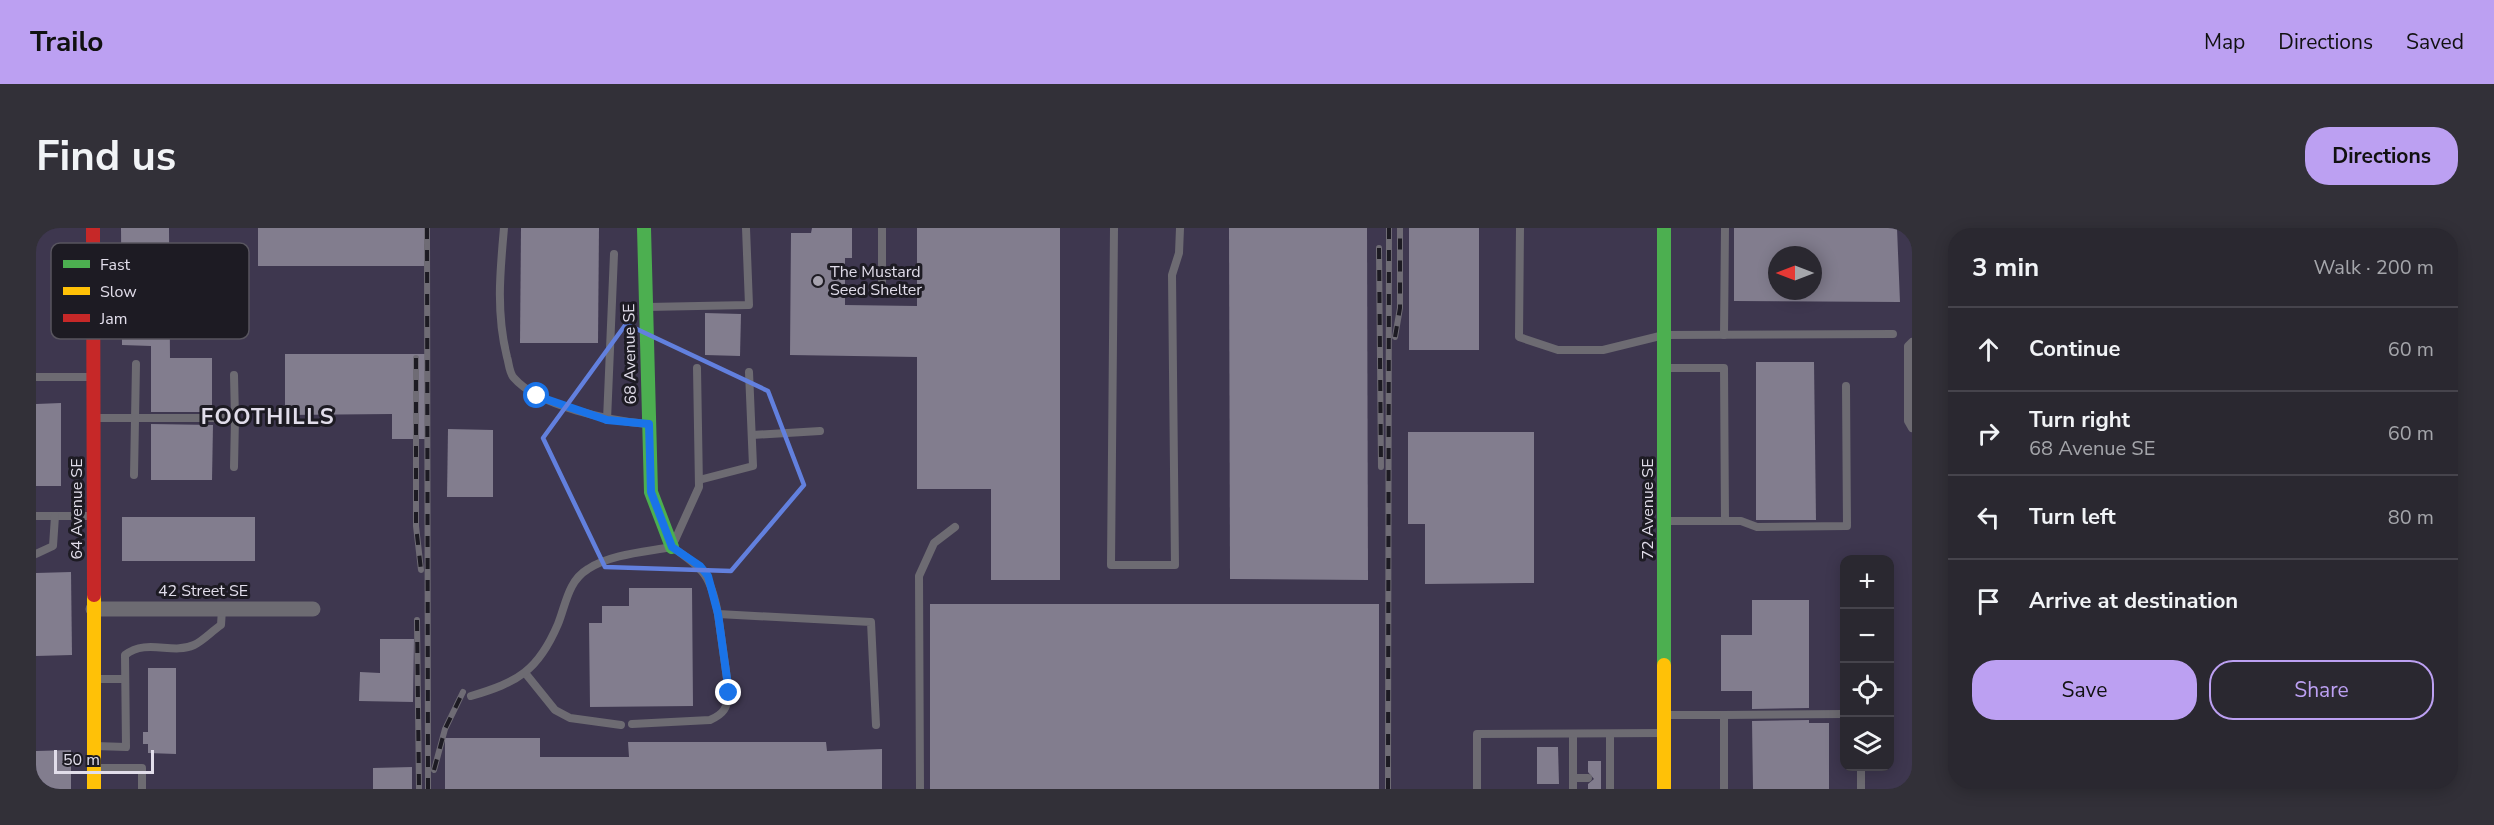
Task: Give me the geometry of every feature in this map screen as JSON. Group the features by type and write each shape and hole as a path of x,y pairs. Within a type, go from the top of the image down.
{"street":[{"name":"68 Avenue SE","path":"644,228 651,492 672,547"},
{"name":"72 Avenue SE","path":"1664,228 1664,789"},
{"name":"64 Avenue SE","path":"93,339 94,789"},
{"name":"42 Street SE","path":"93,609 313,609"}],"lane":[{"path":"504,228 499,299 501,333 512,377 537,396 607,420 649,424"},
{"path":"646,307 749,305 746,228"},
{"path":"882,228 882,288"},
{"path":"1114,228 1111,565 1175,565 1172,275 1179,253 1180,228"},
{"path":"1520,228 1519,337 1558,351 1603,350 1664,335 1893,333"},
{"path":"1724,334 1725,228"},
{"path":"607,420 614,254"},
{"path":"1912,342 1908,346 1908,422 1912,428"},
{"path":"134,475 136,364"},
{"path":"672,547 699,487 697,368"},
{"path":"1664,368 1724,368 1725,521"},
{"path":"699,480 753,466 749,372"},
{"path":"234,375 234,467"},
{"path":"36,377 93,377"},
{"path":"1664,521 1741,521 1757,527 1847,526 1846,386"},
{"path":"93,418 235,418"},
{"path":"752,435 820,431"},
{"path":"36,516 93,516"},
{"path":"36,554 53,546 55,516"},
{"path":"920,789 919,576 934,543 955,527"},
{"path":"471,696 507,686 526,674 558,624 566,598 577,577 598,563 672,547 700,566 708,576 718,614 729,693 728,706 722,715 710,720 632,724"},
{"path":"93,746 126,747 125,655 134,648 192,646 221,625 222,609"},
{"path":"718,614 871,622 876,725"},
{"path":"526,674 555,710 570,718 621,725"},
{"path":"93,679 125,679"},
{"path":"1664,715 1840,714"},
{"path":"1724,715 1724,789"},
{"path":"1477,789 1477,734 1664,733"},
{"path":"1610,734 1606,778 1610,789"},
{"path":"1573,735 1573,789"},
{"path":"93,768 142,768 142,789"},
{"path":"1861,771 1861,789"},
{"path":"1573,778 1588,778"}],"highlighted area":[{"path":"626,324 768,391 804,485 731,571 605,567 543,438"}],"shaded area":[{"path":"36,228 1912,228 1912,789 36,789"}],"building":[{"path":"121,228 169,228 169,243 121,243"},
{"path":"258,228 424,228 424,266 258,266"},
{"path":"521,228 599,228 598,343 520,343"},
{"path":"812,228 852,228 852,258 845,258 845,305 917,306 917,228 1060,228 1060,580 991,580 991,489 917,489 917,357 790,355 791,233 811,233"},
{"path":"1229,228 1367,228 1368,580 1230,579"},
{"path":"1409,228 1479,228 1479,350 1409,350"},
{"path":"1734,228 1897,228 1900,302 1734,301"},
{"path":"705,313 741,314 740,356 705,355"},
{"path":"122,339 170,339 170,358 212,358 212,412 151,412 151,346 122,345"},
{"path":"285,354 426,354 427,439 392,439 392,414 285,415"},
{"path":"1756,362 1814,362 1816,520 1756,520"},
{"path":"61,403 61,486 36,486 36,404"},
{"path":"151,424 213,425 212,480 151,480"},
{"path":"448,429 493,430 493,497 447,497"},
{"path":"1408,432 1534,432 1534,583 1425,584 1425,524 1408,524"},
{"path":"122,517 255,517 255,561 122,561"},
{"path":"71,572 72,655 36,656 36,573"},
{"path":"629,588 692,588 693,706 590,707 589,623 602,623 602,606 629,606"},
{"path":"1752,600 1809,600 1809,708 1752,709 1752,691 1721,691 1721,635 1752,635"},
{"path":"930,604 1379,604 1379,789 930,789"},
{"path":"380,639 414,639 413,702 359,701 360,672 380,673"},
{"path":"148,668 176,668 176,754 148,753 148,744 143,744 143,732 148,732"},
{"path":"1809,720 1809,723 1829,723 1829,789 1753,789 1752,721"},
{"path":"445,738 540,738 540,757 629,757 628,742 826,742 827,751 882,749 882,789 445,789"},
{"path":"1537,747 1558,747 1559,784 1537,784"},
{"path":"71,750 71,789 36,789 36,751"},
{"path":"1588,761 1601,761 1601,789 1588,789 1588,784 1594,779 1588,772"},
{"path":"412,767 412,789 373,789 373,768"}],"railway":[{"path":"427,228 428,789"},
{"path":"1388,789 1389,228"},
{"path":"1395,337 1400,308 1400,228"},
{"path":"1379,248 1381,467"},
{"path":"416,358 416,526 421,570"},
{"path":"417,620 419,789"},
{"path":"434,770 445,729 463,692"}],"traffic: fast":[{"path":"644,228 651,492 672,547"},
{"path":"1664,228 1664,665"}],"traffic: slow":[{"path":"94,595 94,789"},
{"path":"1664,665 1664,789"}],"traffic: jam":[{"path":"93,228 93,243"},
{"path":"93,339 94,595"}],"place":[{"name":"The Mustard Seed Shelter","path":"818,281"}],"district":[{"name":"FOOTHILLS","path":"268,417"}],"route":[{"path":"537,396 607,420 649,424 651,492 672,547 700,566 708,576 714,591 729,693"}]}
